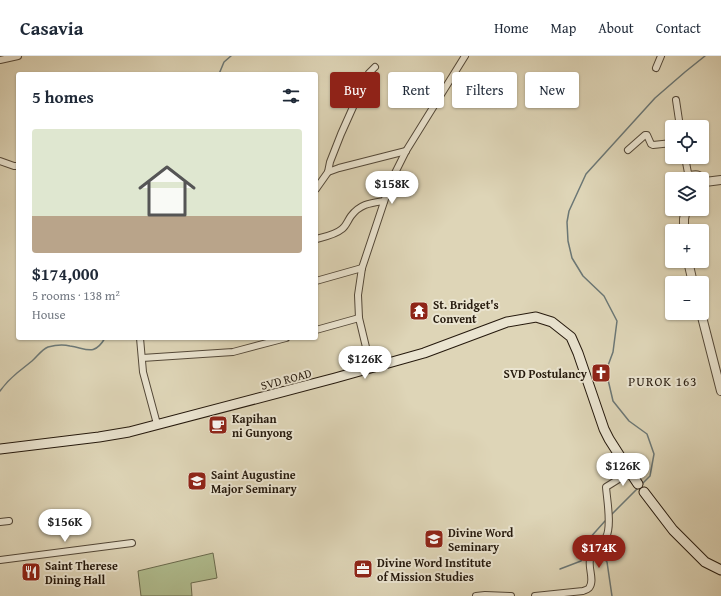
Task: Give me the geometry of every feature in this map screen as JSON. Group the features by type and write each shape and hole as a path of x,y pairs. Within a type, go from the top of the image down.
{"main road":[{"name":"SVD ROAD","path":"0,449 129,432 371,368 424,353 507,322 536,317 552,322 571,337 604,429 638,484"},
{"name":"SVD ROAD","path":"644,492 677,534 705,562 721,570"}],"street":[{"path":"0,60 18,56"},
{"path":"371,368 359,318 358,295 362,268 391,182 406,151 465,56"},
{"path":"656,68 661,56"},
{"path":"328,172 330,162 341,134 366,78 376,67"},
{"path":"676,100 679,120"},
{"path":"628,150 645,135 647,135 650,144 665,143"},
{"path":"318,183 328,172 339,168 406,151"},
{"path":"0,161 16,166"},
{"path":"709,183 721,180"},
{"path":"318,238 335,233 342,228 353,213 360,207 368,203 384,201"},
{"path":"318,280 362,268"},
{"path":"318,329 359,318"},
{"path":"703,320 721,391"},
{"path":"140,340 143,372 157,424"},
{"path":"142,358 233,352 278,340"},
{"path":"535,596 583,592 589,588 591,582 591,557 607,536 609,530 606,487 630,472"},
{"name":"SVD ROAD","path":"638,484 644,492"},
{"path":"0,522 9,521"},
{"path":"0,560 132,543"},
{"path":"476,596 510,596"}],"green space":[{"path":"213,553 217,578 191,583 192,596 141,596 138,571"}],"waterway":[{"path":"220,72 224,62 231,56"},
{"path":"642,484 650,476 654,454 647,434 629,421 613,401 606,371 613,352 617,321 604,296 583,276 572,258 568,241 567,222 569,211 586,174 655,98 705,56"},
{"path":"0,391 13,377 48,347 65,345 89,350 97,348 104,340"},
{"path":"611,515 638,488"},
{"path":"560,569 581,561 588,540 605,521"},
{"path":"588,540 594,546"},
{"path":"600,553 607,562 612,596"}],"place":[{"name":"St. Bridget's Convent","path":"419,311"},
{"name":"SVD Postulancy","path":"601,373"},
{"name":"Kapihan ni Gunyong","path":"218,425"},
{"name":"Saint Augustine Major Seminary","path":"197,481"},
{"name":"Divine Word Seminary","path":"434,539"},
{"name":"Divine Word Institute of Mission Studies","path":"363,569"},
{"name":"Saint Therese Dining Hall","path":"31,572"}],"district":[{"name":"PUROK 163","path":"663,381"}]}
